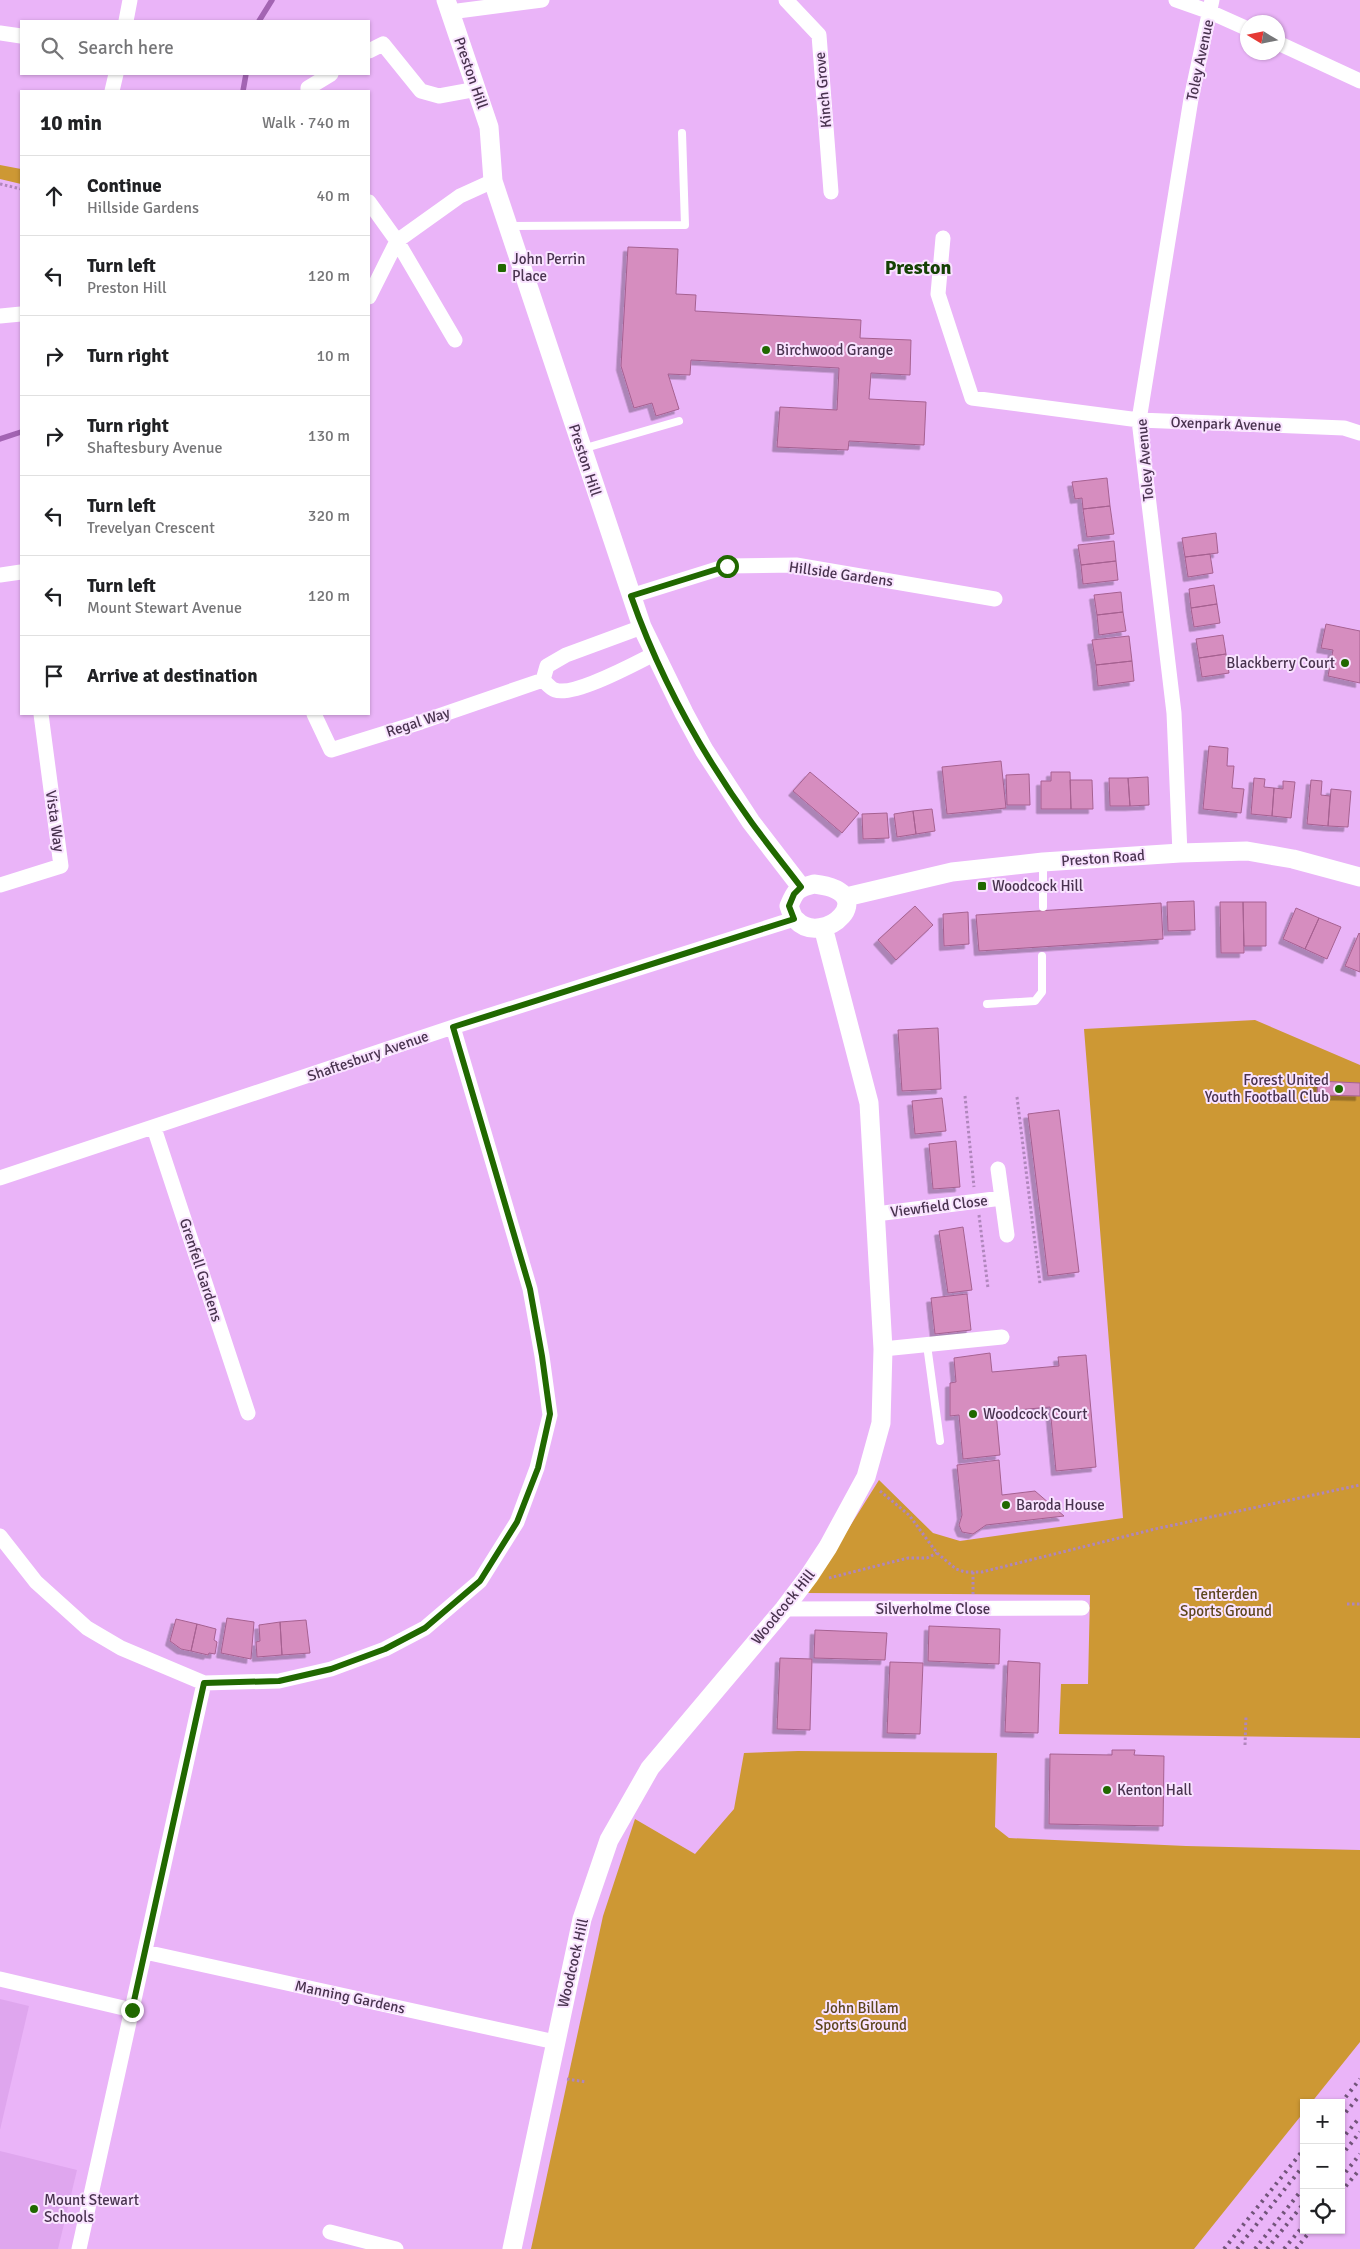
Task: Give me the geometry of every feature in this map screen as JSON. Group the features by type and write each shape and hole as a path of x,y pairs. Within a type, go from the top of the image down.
{"street":[{"path":"126,20 130,0"},
{"path":"448,6 542,0"},
{"name":"Kinch Grove","path":"786,0 819,35 832,192"},
{"path":"1176,0 1211,6 1240,24"},
{"name":"Preston Hill","path":"448,6 489,127 493,181 642,627 704,750 751,822 801,887"},
{"name":"Toley Avenue","path":"1180,853 1174,713 1139,420 1191,99 1211,6"},
{"path":"0,33 20,36"},
{"path":"370,50 383,44 421,92 439,96 477,89"},
{"path":"1285,46 1360,81"},
{"path":"112,90 116,75"},
{"path":"308,90 308,88 329,75"},
{"path":"370,295 397,241 460,196 493,181"},
{"path":"370,203 397,241 455,340"},
{"name":"Oxenpark Avenue","path":"942,238 938,294 972,398 1139,420 1344,428 1360,433"},
{"path":"0,316 20,314"},
{"name":"Hillside Gardens","path":"631,596 727,566 796,565 995,599"},
{"path":"0,575 20,572"},
{"path":"642,627 566,655 547,666 543,680 555,690 572,690 607,677 654,654"},
{"name":"Regal Way","path":"314,715 331,750 421,722 543,680"},
{"name":"Vista Way","path":"0,885 61,866 41,715"},
{"name":"Preston Road","path":"846,897 952,872 1042,862 1180,853 1247,851 1293,859 1360,877"},
{"path":"814,884 829,885 842,891 846,897 847,907 839,921 823,927 813,928 800,924 794,919 789,906 794,894 801,887 814,884"},
{"name":"Shaftesbury Avenue","path":"0,1178 453,1027 794,919"},
{"name":"Woodcock Hill","path":"512,2249 582,1919 609,1840 650,1768 810,1576 866,1477 881,1423 883,1349 869,1103 823,927"},
{"path":"0,1536 36,1582 87,1628 121,1648 204,1683 279,1681 331,1669 385,1649 425,1628 480,1581 517,1522 538,1468 550,1414 530,1289 453,1027"},
{"name":"Grenfell Gardens","path":"154,1128 248,1413"},
{"name":"Viewfield Close","path":"998,1169 1007,1235"},
{"name":"Viewfield Close","path":"876,1214 1002,1198"},
{"path":"883,1349 1002,1337"},
{"name":"Silverholme Close","path":"784,1609 1082,1608"},
{"path":"79,2249 204,1683"},
{"name":"Manning Gardens","path":"145,1952 556,2042"},
{"path":"0,1979 132,2010"},
{"path":"330,2232 396,2249"}],"lane":[{"path":"508,226 685,226 682,132"},
{"path":"582,449 679,421"},
{"path":"1042,862 1043,907"},
{"path":"987,1004 1035,1001 1042,992 1042,956"},
{"path":"927,1344 940,1441"}],"path":[{"path":"0,184 20,189"},
{"path":"965,1096 974,1193"},
{"path":"1017,1097 1040,1284"},
{"path":"978,1212 988,1288"},
{"path":"866,1477 908,1515 937,1553 956,1569 965,1572 982,1572 1145,1532 1360,1485"},
{"path":"810,1576 817,1579 829,1578 908,1558 927,1558 937,1553"},
{"path":"1347,1604 1360,1604"},
{"path":"1245,1745 1246,1717"}],"shaded area":[{"path":"0,1999 29,2006 0,2130"},
{"name":"Mount Stewart Schools","path":"0,2151 77,2170 58,2249 0,2249"}],"green space":[{"path":"0,165 20,169 20,184 0,179"},
{"name":"Tenterden Sports Ground","path":"1255,1020 1360,1065 1360,1738 1059,1734 1061,1684 1088,1684 1090,1595 808,1593 879,1480 933,1533 960,1541 1123,1518 1084,1029"},
{"name":"John Billam Sports Ground","path":"798,1751 997,1753 995,1827 1009,1838 1186,1846 1360,1850 1360,2042 1314,2099 1300,2099 1300,2117 1194,2249 531,2249 603,1916 635,1819 695,1854 734,1809 744,1753"}],"building":[{"name":"Birchwood Grange","path":"628,247 678,249 676,294 696,295 695,311 861,320 860,338 911,340 910,375 871,373 869,399 926,402 924,445 849,441 848,450 777,447 780,407 837,410 839,368 691,360 690,375 668,374 679,409 656,416 652,403 634,408 621,366"},
{"path":"1107,478 1110,506 1083,509 1082,498 1075,499 1072,482"},
{"path":"1110,506 1114,534 1087,537 1083,509"},
{"path":"1216,533 1218,553 1185,557 1182,538"},
{"path":"1114,541 1116,561 1081,565 1078,545"},
{"path":"1210,554 1213,573 1188,577 1185,557"},
{"path":"1116,561 1118,580 1083,584 1081,565"},
{"path":"1214,585 1217,604 1191,608 1189,589"},
{"path":"1121,592 1123,612 1097,615 1094,595"},
{"path":"1217,604 1220,623 1194,627 1191,608"},
{"path":"1123,612 1126,631 1099,635 1097,615"},
{"name":"Blackberry Court","path":"1326,624 1360,631 1360,683 1328,676 1333,650 1321,648"},
{"path":"1223,635 1226,654 1199,658 1196,639"},
{"path":"1129,636 1132,661 1096,665 1092,640"},
{"path":"1226,654 1229,673 1202,677 1199,658"},
{"path":"1132,661 1134,681 1098,686 1096,665"},
{"path":"1209,746 1228,748 1227,766 1234,766 1232,788 1244,789 1241,813 1203,809"},
{"path":"1001,761 1006,808 947,814 942,767"},
{"path":"810,772 859,813 842,833 793,791"},
{"path":"1051,772 1070,772 1071,809 1041,809 1041,781 1051,781"},
{"path":"1029,774 1030,805 1007,805 1006,775"},
{"path":"1148,777 1149,805 1130,806 1128,778"},
{"path":"1109,778 1128,778 1130,806 1110,806"},
{"path":"1254,778 1265,779 1264,787 1274,788 1272,816 1251,814"},
{"path":"1070,780 1092,780 1093,809 1071,809"},
{"path":"1311,780 1322,781 1321,795 1330,796 1328,826 1307,824"},
{"path":"1283,781 1295,782 1291,818 1272,816 1274,788 1283,789"},
{"path":"1331,789 1351,791 1348,827 1328,826"},
{"path":"932,809 935,831 916,834 913,811"},
{"path":"913,811 916,834 897,837 894,814"},
{"path":"887,813 889,838 863,839 862,814"},
{"path":"1194,901 1195,930 1168,931 1167,902"},
{"path":"1220,902 1243,902 1244,953 1221,953"},
{"path":"1243,902 1266,902 1266,946 1244,946"},
{"path":"1161,903 1163,939 979,951 976,915"},
{"path":"915,906 933,925 896,960 878,940"},
{"path":"1296,908 1319,918 1305,949 1283,939"},
{"path":"968,912 969,944 944,946 943,914"},
{"path":"1319,918 1341,927 1327,959 1305,949"},
{"path":"1360,934 1360,972 1345,966"},
{"path":"938,1028 941,1089 902,1091 898,1030"},
{"name":"Forest United Youth Football Club","path":"1318,1081 1360,1083 1360,1096 1317,1095"},
{"path":"942,1098 946,1131 915,1134 912,1101"},
{"path":"1059,1110 1079,1272 1048,1276 1028,1114"},
{"path":"956,1141 960,1187 933,1189 929,1144"},
{"path":"963,1227 972,1290 948,1293 939,1231"},
{"path":"967,1294 971,1330 935,1334 931,1298"},
{"name":"Woodcock Court","path":"990,1353 992,1372 1059,1366 1058,1357 1086,1355 1096,1467 1056,1471 1050,1407 996,1412 1000,1455 963,1459 959,1415 950,1416 950,1383 956,1382 954,1358"},
{"name":"Baroda House","path":"999,1460 1002,1495 1035,1491 1064,1516 986,1525 973,1534 962,1532 959,1525 962,1515 957,1465"},
{"path":"227,1618 254,1622 251,1659 221,1653"},
{"path":"176,1619 197,1624 191,1651 181,1649 170,1641"},
{"path":"306,1620 310,1653 282,1655 280,1622"},
{"path":"280,1622 282,1655 257,1657 256,1642 260,1641 259,1625"},
{"path":"197,1624 216,1629 214,1640 217,1642 215,1654 209,1653 208,1655 191,1651"},
{"path":"929,1626 1000,1629 999,1664 928,1661"},
{"path":"815,1630 887,1633 885,1660 814,1658"},
{"path":"780,1658 812,1659 810,1730 777,1729"},
{"path":"1008,1661 1040,1663 1038,1733 1005,1732"},
{"path":"890,1662 923,1663 920,1734 887,1733"},
{"name":"Kenton Hall","path":"1112,1750 1135,1750 1134,1755 1164,1756 1163,1826 1049,1824 1050,1754 1112,1755"}],"waterway":[{"path":"260,20 272,0"},
{"path":"243,90 246,75"},
{"path":"0,439 20,432"}],"railway":[{"path":"1344,2099 1360,2079"},
{"path":"1345,2113 1360,2095"},
{"path":"1345,2135 1360,2117"},
{"path":"1345,2151 1360,2132"},
{"path":"1224,2249 1300,2154"},
{"path":"1345,2173 1360,2154"},
{"path":"1343,2189 1360,2169"},
{"path":"1237,2249 1300,2170"},
{"path":"1255,2249 1302,2189"},
{"path":"1267,2249 1300,2208"},
{"path":"1284,2249 1300,2230"},
{"path":"1296,2249 1308,2234"}],"place":[{"name":"John Perrin Place","path":"502,268"},
{"name":"Birchwood Grange","path":"766,350"},
{"name":"Blackberry Court","path":"1345,663"},
{"name":"Woodcock Hill","path":"982,886"},
{"name":"Forest United Youth Football Club","path":"1339,1089"},
{"name":"Woodcock Court","path":"973,1414"},
{"name":"Baroda House","path":"1006,1505"},
{"name":"Kenton Hall","path":"1107,1790"},
{"name":"Mount Stewart Schools","path":"34,2209"}],"district":[{"name":"Preston","path":"918,267"}],"route":[{"path":"132,2010 204,1683 279,1681 331,1669 385,1649 425,1628 480,1581 517,1522 538,1468 550,1414 530,1289 453,1027 794,919 789,906 794,894 801,887 751,822 704,750 654,654 631,596 727,566"}]}
